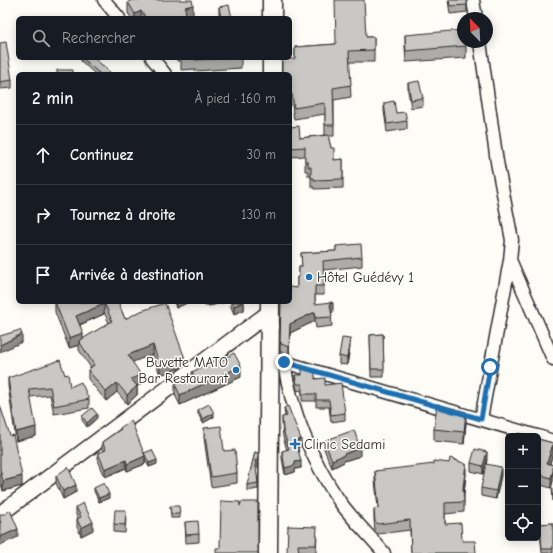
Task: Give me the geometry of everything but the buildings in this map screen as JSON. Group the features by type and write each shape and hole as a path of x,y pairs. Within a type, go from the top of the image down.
{"main road":[{"path":"272,0 272,16"},
{"path":"272,60 272,72"},
{"path":"268,553 277,360 270,307"}],"street":[{"path":"104,0 117,16"},
{"path":"473,0 475,12"},
{"path":"481,48 497,162 512,240 510,260 481,419"},
{"path":"154,60 163,72"},
{"path":"510,260 553,359"},
{"path":"0,514 270,307"},
{"path":"277,360 528,433"},
{"path":"277,360 287,383 293,405 314,456 326,480 341,504 384,553"},
{"path":"541,437 553,441"}],"place":[{"name":"Hôtel Guédévy 1","path":"309,277"},
{"name":"Buvette MATO Bar Restaurant","path":"236,370"},
{"name":"Clinic Sedami","path":"295,444"}],"route":[{"path":"284,362 481,419 490,367"}]}
